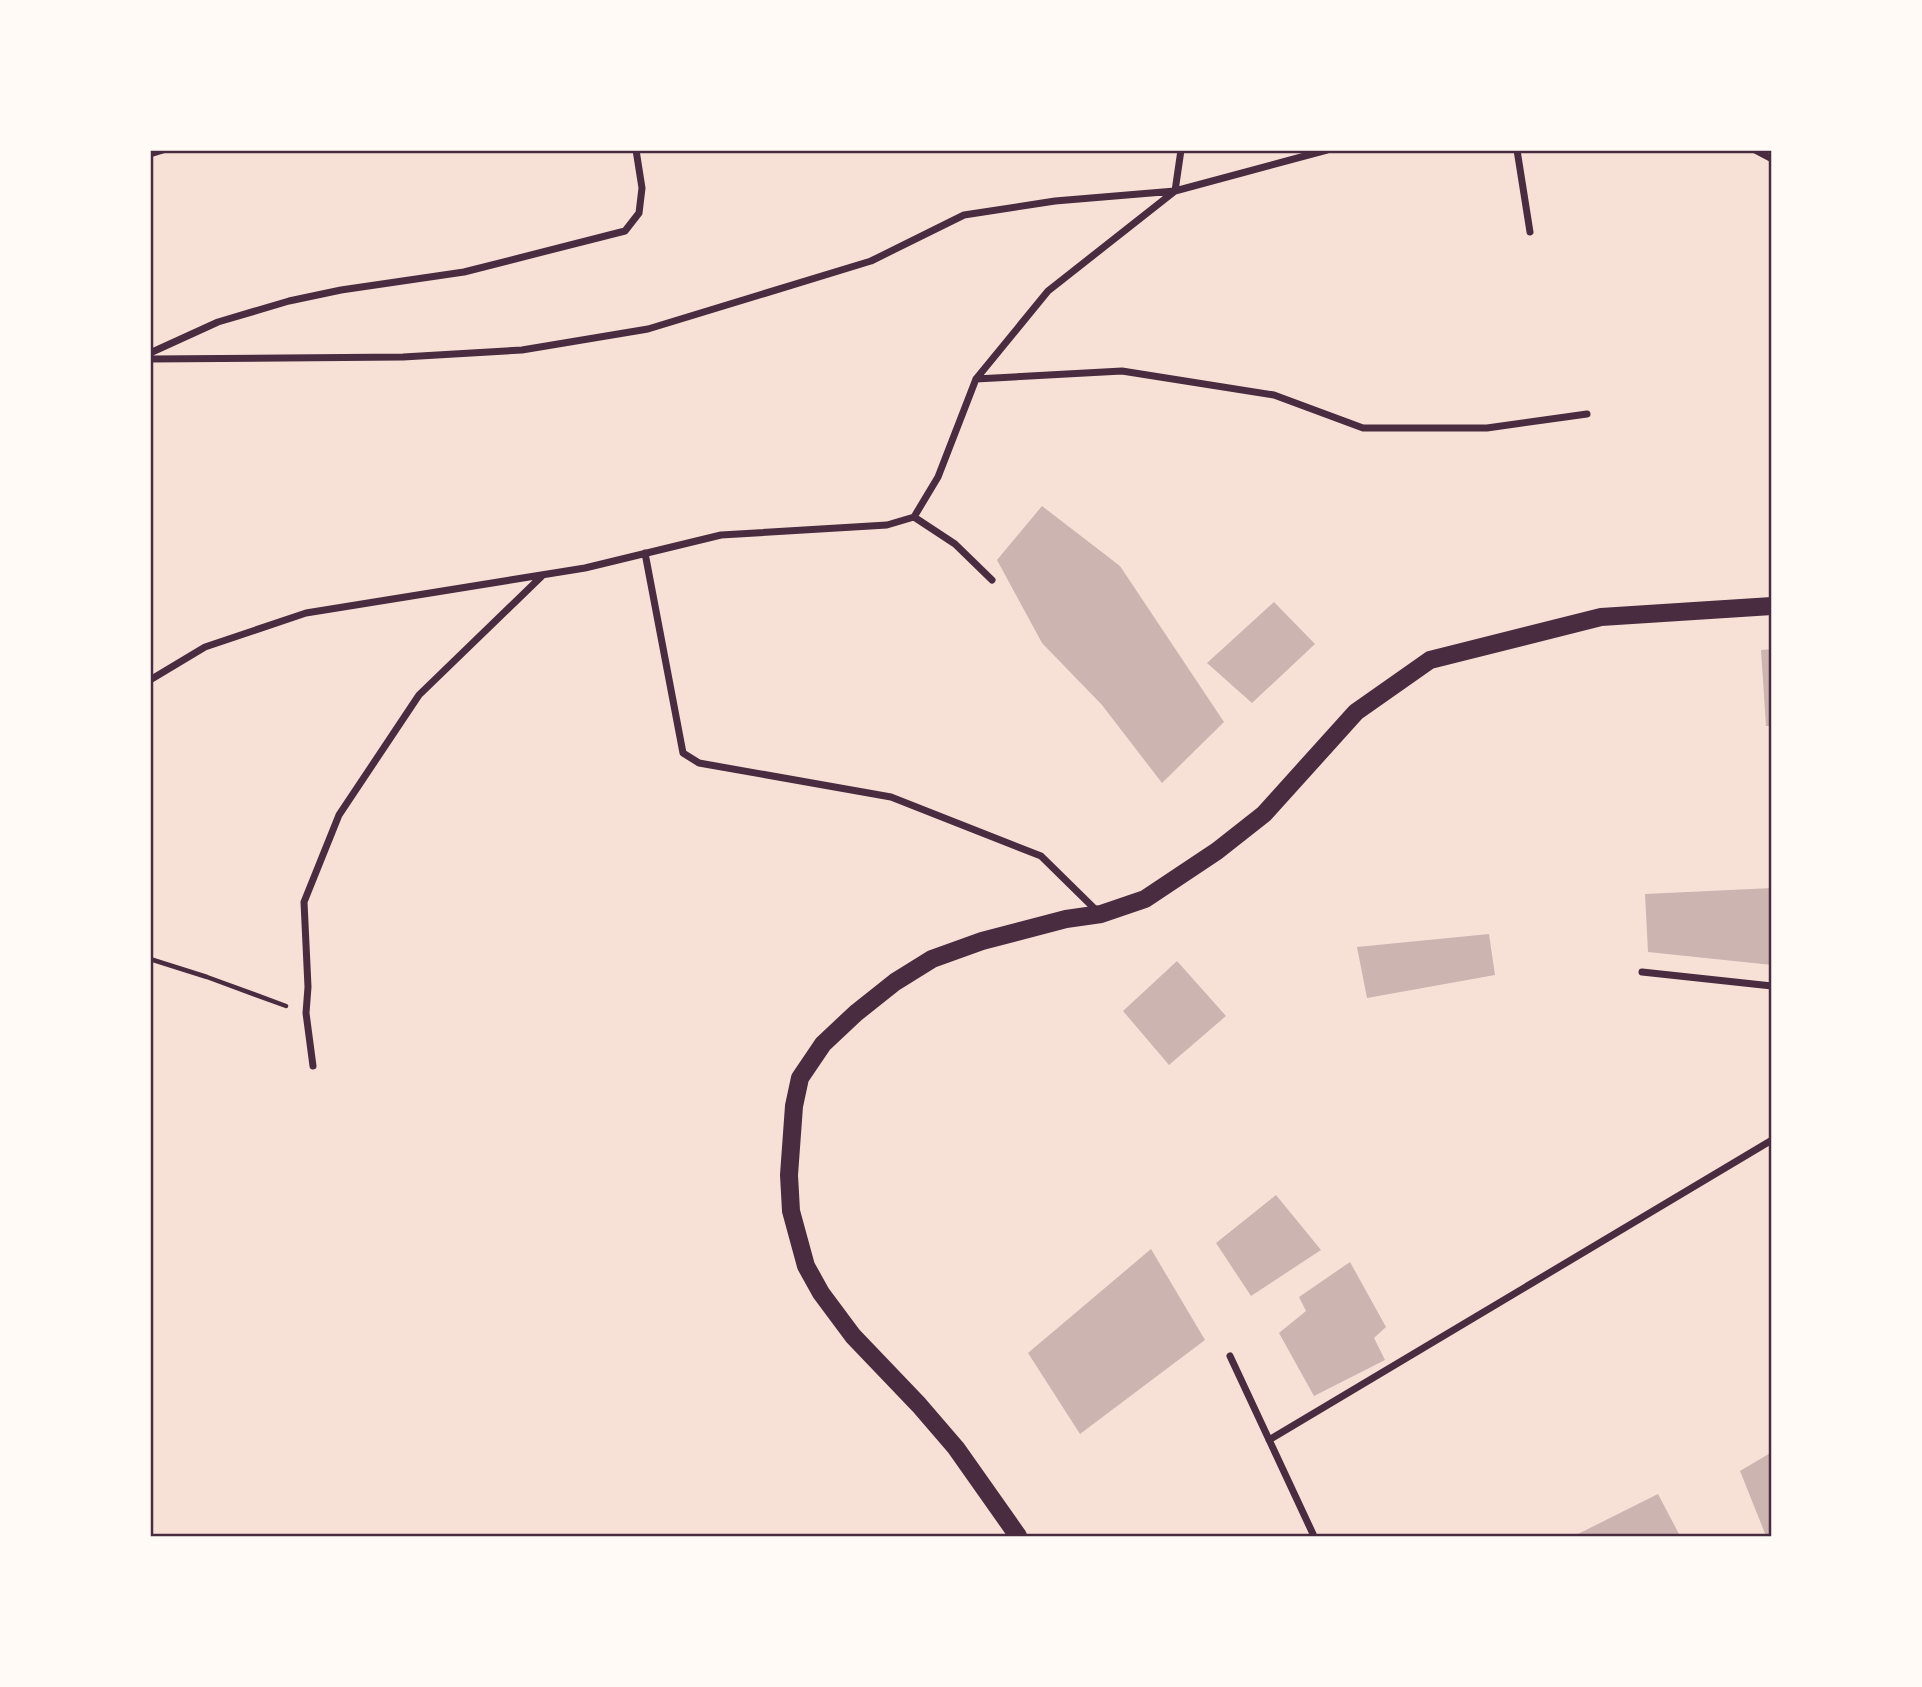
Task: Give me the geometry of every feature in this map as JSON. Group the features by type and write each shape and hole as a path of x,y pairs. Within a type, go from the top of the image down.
{"main road":[{"path":"1018,1536 956,1448 853,1336 806,1266 791,1211 789,1175 794,1106 800,1078 823,1044 895,982 932,959 982,941 1066,919 1101,914 1145,899 1217,851 1264,814 1356,712 1430,660 1601,617 1772,606"}],"street":[{"path":"150,154 163,150"},
{"path":"150,353 218,322 289,301 341,290 464,272 625,231 639,213 642,188 636,150"},
{"path":"150,680 205,647 306,613 585,568 721,535 887,525 914,517 938,477 976,379 1048,291 1175,191 1181,150"},
{"path":"150,359 404,357 522,350 648,329 871,261 964,215 1055,201 1175,191 1326,150"},
{"path":"1517,150 1530,232"},
{"path":"1755,150 1772,159"},
{"path":"976,379 1122,371 1274,395 1363,428 1487,428 1587,414"},
{"path":"914,517 955,544 992,580"},
{"path":"645,553 682,753 699,763 891,797 1041,856 1101,914"},
{"path":"313,1066 306,1013 309,987 304,902 339,816 419,695 543,574"},
{"path":"1642,972 1772,986"},
{"path":"1269,1440 1772,1140"},
{"path":"1230,1356 1312,1534"}],"path":[{"path":"150,960 207,976 306,1013"}],"building":[{"path":"1042,506 1120,566 1224,722 1162,783 1102,705 1042,643 997,560"},
{"path":"1274,602 1315,644 1252,703 1207,663"},
{"path":"1772,649 1772,726 1766,726 1761,650"},
{"path":"1772,888 1772,965 1648,952 1645,894"},
{"path":"1489,934 1495,975 1367,998 1357,947"},
{"path":"1177,961 1226,1016 1169,1065 1123,1011"},
{"path":"1276,1195 1321,1250 1251,1296 1216,1243"},
{"path":"1151,1249 1205,1340 1080,1434 1028,1353"},
{"path":"1350,1262 1386,1327 1374,1338 1385,1360 1314,1396 1279,1333 1306,1311 1299,1297"},
{"path":"1772,1452 1772,1535 1766,1536 1740,1471"},
{"path":"1658,1494 1680,1536 1574,1536"}]}
